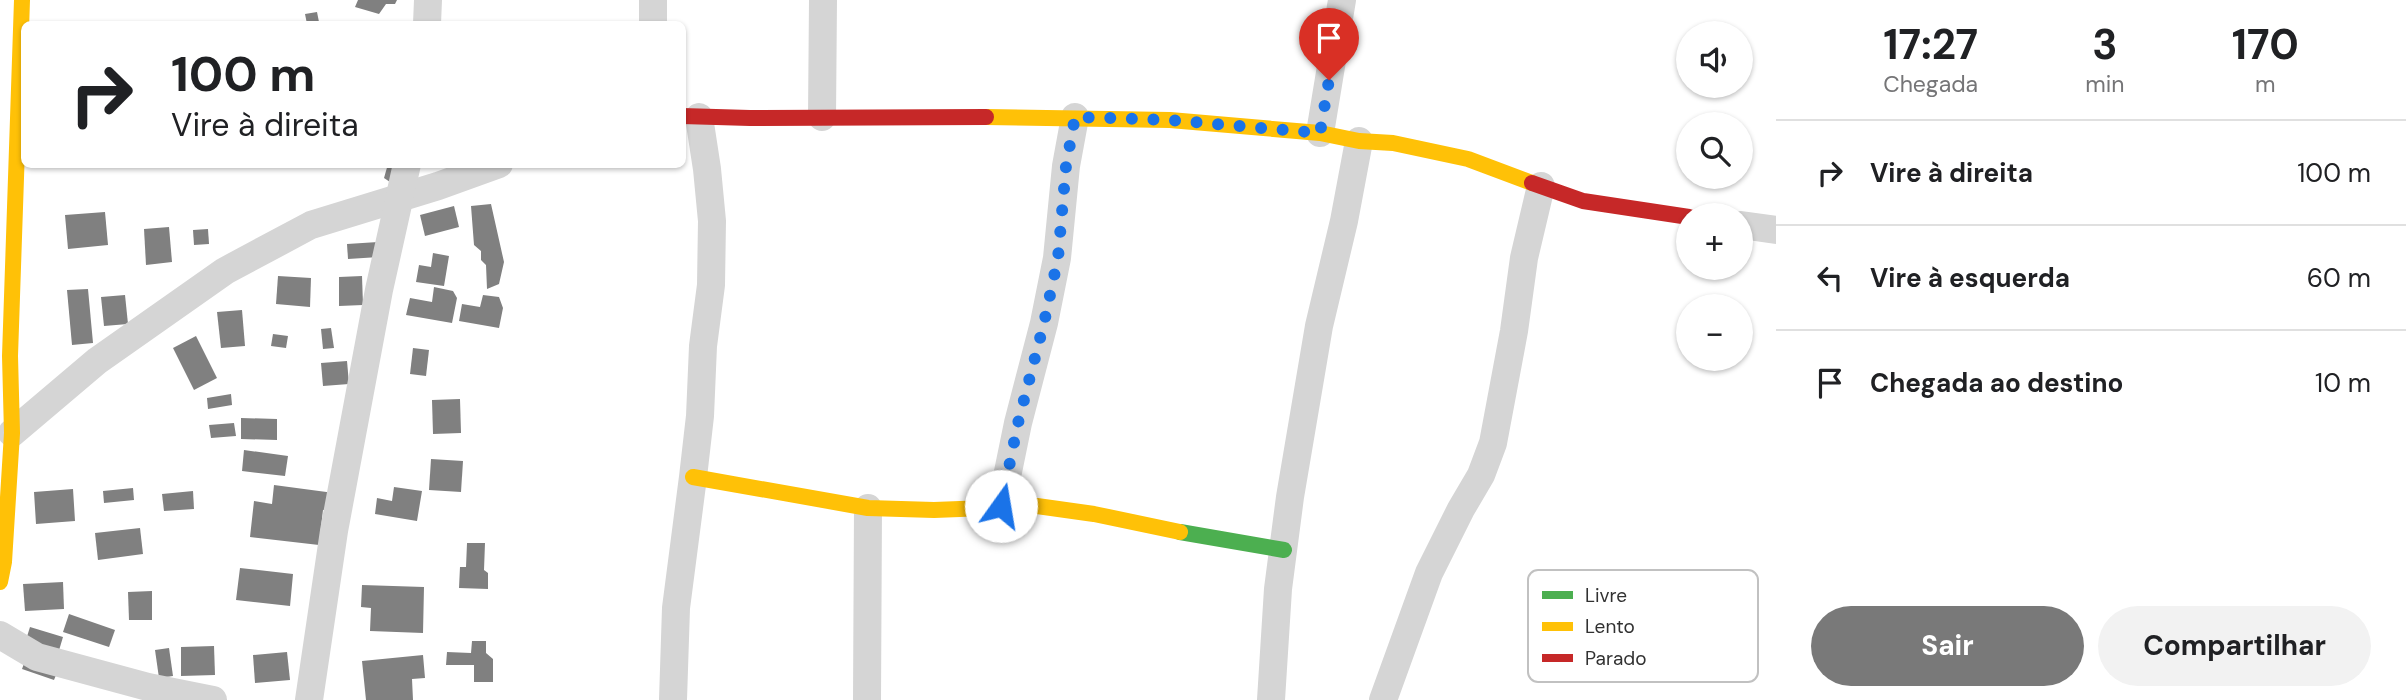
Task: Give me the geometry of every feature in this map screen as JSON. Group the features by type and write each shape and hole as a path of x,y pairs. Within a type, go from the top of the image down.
{"street":[{"path":"0,582 4,562 12,433 10,356 15,62 22,0"},
{"path":"427,21 428,0"},
{"path":"653,0 653,21"},
{"path":"822,117 823,0"},
{"path":"1320,133 1342,0"},
{"path":"673,700 676,608 700,416 703,346 711,285 712,234 707,169 691,116 1075,117 1170,120 1320,133 1468,159 1583,201 1676,215"},
{"path":"1001,506 1058,258 1066,166 1075,117"},
{"path":"1271,700 1278,589 1290,497 1319,327 1344,221 1359,141"},
{"path":"309,700 334,531 379,289 406,168"},
{"path":"12,433 97,361 225,271 312,225 487,168"},
{"path":"1383,700 1429,573 1481,475 1493,443 1514,331 1524,258 1541,186"},
{"path":"1753,227 1776,230"},
{"path":"693,477 868,508 933,510 1037,506 1094,514 1211,539 1284,550"},
{"path":"867,700 868,508"},
{"path":"0,635 37,657 148,687 213,700"}],"building":[{"path":"358,0 397,0 395,4 386,4 379,14 355,7"},
{"path":"317,12 319,21 306,21 305,14"},
{"path":"387,168 404,168 399,188 384,178"},
{"path":"491,204 504,262 499,284 487,289 486,265 481,260 481,251 474,245 471,206"},
{"path":"454,206 459,227 425,236 420,215"},
{"path":"105,212 108,245 68,249 65,215"},
{"path":"169,227 172,262 146,265 144,229"},
{"path":"208,229 209,244 194,245 193,230"},
{"path":"378,242 379,257 348,259 347,244"},
{"path":"433,253 449,256 444,286 416,282 419,265 431,267"},
{"path":"278,276 311,278 310,307 276,304"},
{"path":"362,276 363,305 339,306 339,277"},
{"path":"434,287 453,291 457,298 452,323 406,315 410,298 432,302"},
{"path":"88,289 93,343 72,345 67,290"},
{"path":"125,295 128,324 104,326 101,297"},
{"path":"483,295 499,297 503,308 499,328 459,321 462,304 480,307"},
{"path":"242,310 245,346 221,348 217,312"},
{"path":"331,328 334,348 323,349 321,329"},
{"path":"273,334 288,336 286,348 271,346"},
{"path":"196,336 217,378 194,390 173,348"},
{"path":"413,348 429,350 426,376 410,374"},
{"path":"347,361 349,384 323,386 321,363"},
{"path":"231,394 232,405 208,409 207,398"},
{"path":"460,399 461,433 433,434 432,400"},
{"path":"241,418 277,419 277,440 241,439"},
{"path":"234,423 236,436 211,438 209,425"},
{"path":"244,450 288,456 285,476 242,471"},
{"path":"431,459 463,461 461,492 429,490"},
{"path":"274,485 334,493 332,511 323,510 319,545 250,537 254,501 272,504"},
{"path":"394,487 422,491 417,521 375,514 377,498 392,501"},
{"path":"133,488 134,500 104,503 103,491"},
{"path":"73,489 75,521 36,524 34,492"},
{"path":"193,491 194,509 164,511 162,494"},
{"path":"140,528 143,554 98,560 95,533"},
{"path":"467,543 485,543 484,570 488,573 488,589 459,588 460,567 466,567"},
{"path":"240,568 293,574 290,606 236,600"},
{"path":"63,582 64,609 25,611 23,584"},
{"path":"362,585 424,587 423,633 370,631 371,608 361,607"},
{"path":"152,591 152,620 129,620 128,592"},
{"path":"69,614 115,630 109,647 63,632"},
{"path":"30,627 63,637 57,657 24,646"},
{"path":"472,641 486,641 486,653 493,659 493,682 474,682 474,665 446,665 447,652 471,653"},
{"path":"214,646 215,675 181,676 181,647"},
{"path":"169,648 173,676 159,678 155,650"},
{"path":"287,652 290,680 255,683 253,655"},
{"path":"423,655 425,678 412,679 413,700 366,700 362,661"},
{"path":"26,658 58,670 54,680 22,669"}],"traffic: fast":[{"path":"1180,532 1284,550"}],"traffic: slow":[{"path":"21,21 22,0"},
{"path":"0,582 4,562 12,433 10,356 21,30"},
{"path":"986,117 1170,120 1320,133 1359,141 1393,143 1468,159 1532,183"},
{"path":"693,477 868,508 934,510 1037,506 1094,514 1180,532"}],"traffic: jam":[{"path":"686,116 986,117"},
{"path":"1532,183 1583,201 1676,215"}],"route":[{"path":"1001,506 1058,258 1066,166 1075,117 1170,120 1320,133 1329,80"}]}
